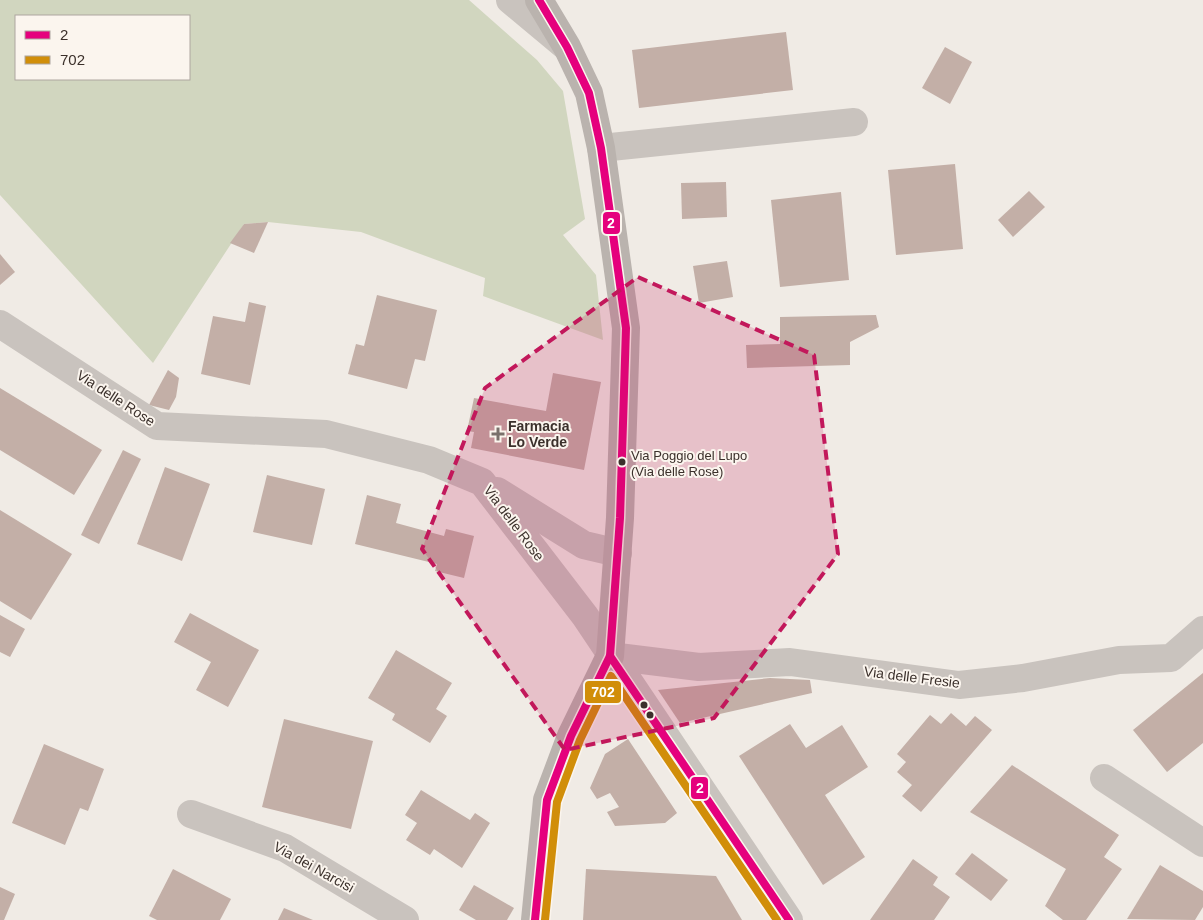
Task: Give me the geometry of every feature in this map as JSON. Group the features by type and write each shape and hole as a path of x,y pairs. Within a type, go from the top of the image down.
{"street":[{"path":"510,0 567,47"},
{"path":"535,920 547,800 571,736 610,656 618,553 626,328 601,148 589,93 567,47 539,0"},
{"path":"601,148 854,122"},
{"name":"Via delle Rose","path":"0,324 157,426 326,434 430,460 482,482 585,616 610,656 789,920"},
{"path":"482,482 584,545 618,553"},
{"name":"Via delle Fresie","path":"610,656 699,667 790,662 959,684 1023,678 1119,660 1171,658 1203,630"},
{"path":"1104,778 1203,843"},
{"name":"Via dei Narcisi","path":"191,814 285,848 405,920"}],"highlighted area":[{"path":"638,277 814,355 838,554 714,718 565,750 422,549 485,388"}],"green space":[{"path":"0,0 469,0 537,60 563,91 585,219 563,235 596,275 603,340 483,296 485,278 361,232 268,222 244,224 153,363 0,195"}],"building":[{"path":"786,32 793,90 639,108 632,50"},
{"path":"945,47 972,62 950,104 922,88"},
{"path":"955,164 963,249 896,255 888,170"},
{"path":"726,182 727,217 682,219 681,183"},
{"path":"1029,191 1045,207 1013,237 998,220"},
{"path":"841,192 849,280 780,287 771,200"},
{"path":"268,222 254,253 230,243 244,224"},
{"path":"0,254 15,272 0,285"},
{"path":"727,261 733,297 699,303 693,266"},
{"path":"377,295 437,310 425,361 415,359 407,389 348,374 356,344 364,346"},
{"path":"249,302 266,306 250,385 201,374 213,316 245,322"},
{"path":"876,315 879,327 850,342 850,365 747,368 746,345 780,344 780,317"},
{"path":"168,370 179,378 176,397 169,410 149,405"},
{"path":"553,373 601,382 584,470 471,448 474,432 467,431 474,398 546,411"},
{"path":"0,388 102,450 74,495 0,450"},
{"path":"123,450 141,459 99,544 81,535"},
{"path":"165,467 210,484 182,561 137,544"},
{"path":"267,475 325,489 312,545 253,532"},
{"path":"367,495 401,504 396,523 444,536 446,529 474,536 464,578 435,571 437,564 355,544"},
{"path":"0,510 72,554 31,620 0,601"},
{"path":"190,613 259,650 228,707 196,690 211,662 174,642"},
{"path":"0,615 25,629 10,657 0,652"},
{"path":"396,650 452,683 436,709 447,716 430,743 392,720 395,714 368,698"},
{"path":"1203,673 1203,743 1167,772 1133,730"},
{"path":"770,678 810,680 812,693 680,723 658,690"},
{"path":"951,713 966,726 975,716 992,730 921,812 902,796 912,785 897,772 906,762 897,754 930,715 941,724"},
{"path":"284,719 373,741 351,829 262,807"},
{"path":"790,724 806,748 842,725 868,767 825,795 865,857 823,885 739,756"},
{"path":"628,739 677,813 665,823 615,826 607,812 619,807 610,793 597,799 590,788 605,754"},
{"path":"44,744 104,769 88,811 80,808 65,845 12,823"},
{"path":"1012,765 1119,835 1104,857 1122,869 1086,920 1063,920 1045,906 1066,869 970,812"},
{"path":"421,790 470,820 475,813 490,823 462,868 434,849 430,855 406,840 417,823 405,815"},
{"path":"972,853 1008,880 991,901 955,874"},
{"path":"913,859 938,877 933,885 950,897 934,920 870,920"},
{"path":"1160,865 1203,891 1203,907 1195,920 1127,919"},
{"path":"173,869 231,899 220,920 157,920 149,916"},
{"path":"586,869 716,876 742,920 583,920"},
{"path":"474,885 514,908 507,920 476,920 459,910"},
{"path":"0,887 15,894 4,920 0,920"},
{"path":"284,908 313,920 278,920"}],"transit line":[{"name":"2","path":"535,920 547,800 571,736 610,656 620,518 626,328 601,148 589,93 567,47 539,0"},
{"name":"2","path":"610,656 789,920"},
{"name":"702","path":"545,920 557,802 580,740 611,676 777,920"}],"place":[{"name":"Farmacia Lo Verde","path":"498,434"},
{"name":"Via Poggio del Lupo (Via delle Rose)","path":"622,462"}]}
